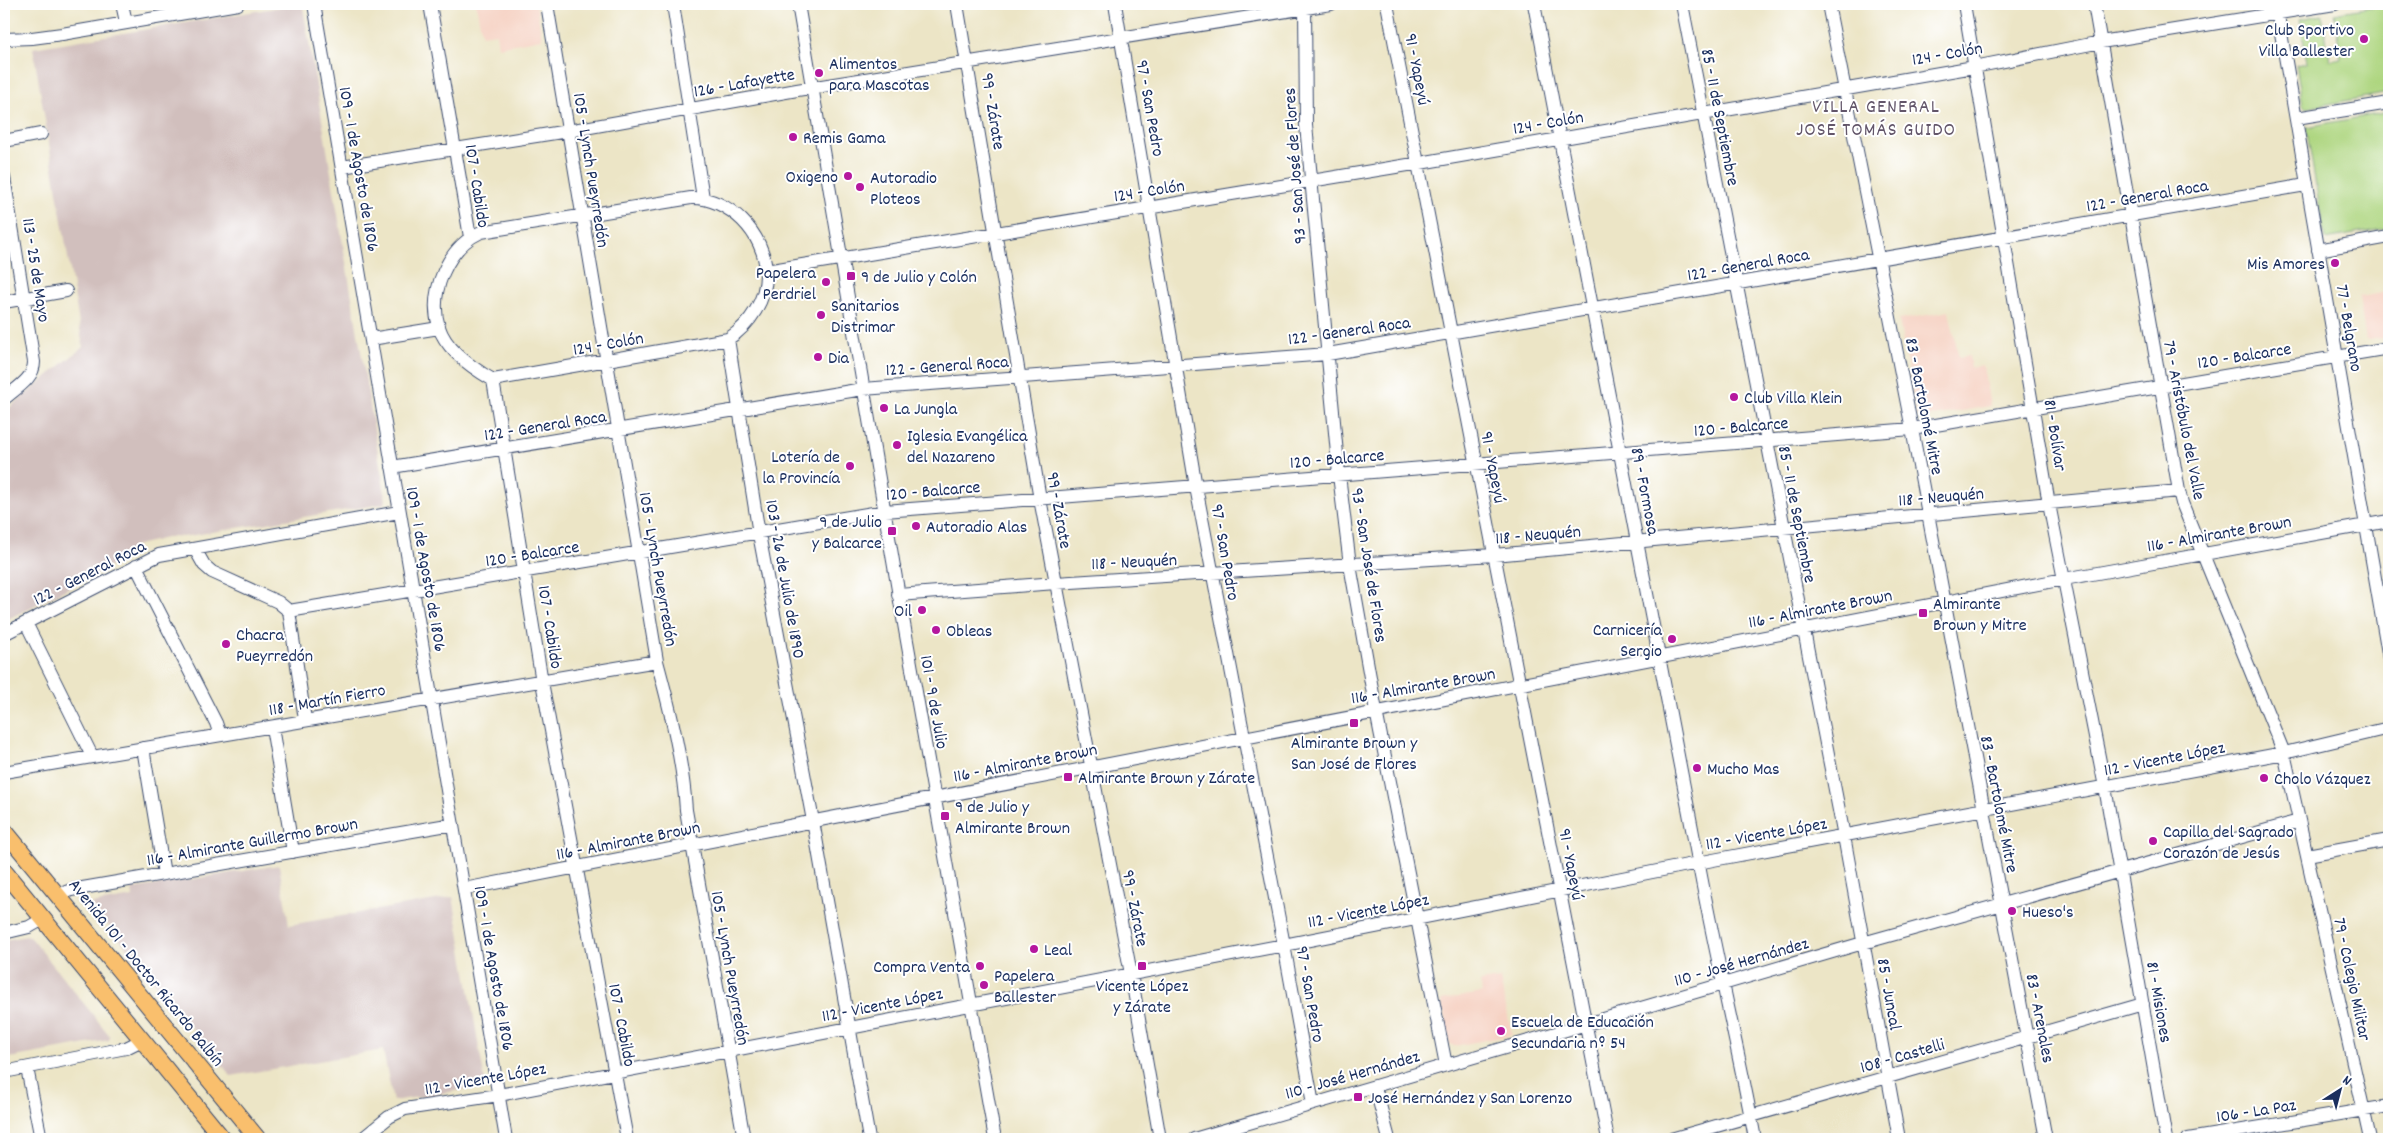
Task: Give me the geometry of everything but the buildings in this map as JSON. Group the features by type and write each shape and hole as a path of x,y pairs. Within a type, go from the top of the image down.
{"main road":[{"name":"Avenida 101 - Doctor Ricardo Balbín","path":"4,830 258,1139"},
{"path":"4,871 224,1139"}],"street":[{"path":"122,4 126,22"},
{"path":"4,39 38,37 238,4"},
{"name":"109 - 1 de Agosto de 1806","path":"314,4 506,1139"},
{"name":"107 - Cabildo","path":"430,4 470,238 452,256 441,279 437,305 439,328"},
{"name":"105 - Lynch Pueyrredón","path":"547,4 605,361 657,662 666,694 679,761 727,1052 744,1139"},
{"path":"673,4 703,198"},
{"name":"101 - 9 de Julio","path":"798,4 843,258 898,595 995,1139"},
{"name":"99 - Zárate","path":"957,4 1040,499 1160,1139"},
{"name":"97 - San Pedro","path":"1115,4 1151,207 1196,487 1313,1104"},
{"name":"126 - Lafayette","path":"342,168 1305,6 1331,4"},
{"name":"91 - Yapeyú","path":"1387,4 1420,163 1518,686 1608,1139"},
{"name":"89 - Formosa","path":"1534,4 1622,454 1698,863 1725,984 1755,1139"},
{"name":"85 - 11 de Septiembre","path":"1682,4 1802,629 1844,836 1863,943"},
{"name":"83 - Bartolomé Mitre","path":"1828,4 1912,430 2002,904"},
{"name":"81 - Bolívar","path":"1964,4 2049,504 2120,870"},
{"name":"79 - Aristóbulo del Valle","path":"2094,4 2179,491 2202,554 2284,753 2307,855"},
{"name":"124 - Colón","path":"766,271 1420,163 1703,114 1974,67 2277,9 2335,4"},
{"name":"93 - San José de Flores","path":"1305,6 1305,109 1339,475 1350,565 1376,711 1446,1065"},
{"name":"77 - Belgrano","path":"2277,9 2389,659"},
{"path":"2296,118 2389,103"},
{"path":"4,141 41,134"},
{"name":"113 - 25 de Mayo","path":"4,177 34,369 27,380 4,399"},
{"name":"122 - General Roca","path":"392,467 864,389 1328,354 2306,185"},
{"path":"470,238 481,232 582,215 703,198 727,208 744,222 759,246 766,271 765,284 755,311 741,329 728,340"},
{"path":"2318,250 2389,236"},
{"path":"4,302 66,291"},
{"path":"371,339 439,328 449,344 464,360 493,380"},
{"name":"124 - Colón","path":"493,380 728,340"},
{"name":"103 - 26 de Julio de 1890","path":"728,340 759,534 814,821 869,1139"},
{"name":"120 - Balcarce","path":"289,611 759,534 885,511 1912,430 2389,348"},
{"name":"107 - Cabildo","path":"493,380 542,682 575,868 627,1139"},
{"name":"118 - Neuquén","path":"898,595 1494,555 2179,491"},
{"name":"122 - General Roca","path":"4,634 159,555 399,512"},
{"name":"116 - Almirante Brown","path":"464,889 1376,711 1518,686 1802,629 2064,579 2389,521"},
{"path":"195,549 204,566 212,572 278,602 289,611 305,720"},
{"path":"136,566 216,723 220,735"},
{"path":"26,623 92,756"},
{"name":"118 - Martín Fierro","path":"4,772 657,662"},
{"path":"272,727 293,852"},
{"name":"112 - Vicente López","path":"362,1139 389,1117 405,1109 499,1095 727,1052 1984,808 2284,753 2389,728"},
{"path":"144,748 164,874"},
{"name":"110 - José Hernández","path":"1194,1139 1863,943 2299,820"},
{"name":"116 - Almirante Guillermo Brown","path":"58,895 71,890 453,824"},
{"path":"2307,855 2389,840"},
{"name":"79 - Colegio Militar","path":"2307,855 2370,1139"},
{"name":"81 - Misiones","path":"2120,870 2166,1139"},
{"name":"83 - Arenales","path":"2002,904 2046,1139"},
{"path":"4,933 29,927 43,919"},
{"name":"85 - Juncal","path":"1863,943 1899,1139"},
{"name":"108 - Castelli","path":"1670,1139 2143,1004"},
{"path":"4,1072 126,1048 142,1040"},
{"path":"27,1068 41,1139"},
{"path":"1376,1086 1389,1139"},
{"name":"106 - La Paz","path":"2188,1139 2229,1136 2389,1106"}],"shaded area":[{"path":"298,4 303,7 386,500 383,504 182,537 174,536 134,546 127,557 119,562 4,621 4,412 83,347 33,48"},
{"path":"476,4 536,4 542,39 498,47 496,33 482,35"},
{"path":"2389,292 2389,337 2366,340 2359,297"},
{"path":"1949,311 1959,358 1969,356 1971,368 1983,366 1990,406 1922,418 1917,415 1899,320"},
{"path":"279,865 289,925 453,897 485,1082 481,1087 393,1101 383,1050 231,1076 91,904 133,897 132,889"},
{"path":"27,936 32,939 110,1036 109,1040 4,1059 4,940"},
{"path":"1500,979 1512,1035 1454,1046 1450,1044 1441,1000 1482,993 1480,982"}],"green space":[{"name":"Club Sportivo Villa Ballester","path":"2389,4 2389,93 2306,108 2303,105 2296,65 2307,63 2300,19 2322,15 2330,60 2341,58 2334,13"},
{"path":"2389,112 2389,228 2325,239 2306,127"}],"place":[{"name":"Club Sportivo Villa Ballester","path":"2364,39"},
{"name":"Alimentos para Mascotas","path":"819,73"},
{"name":"Remis Gama","path":"793,137"},
{"name":"Oxigeno","path":"848,176"},
{"name":"Autoradio Ploteos","path":"860,187"},
{"name":"Mis Amores","path":"2335,263"},
{"name":"9 de Julio y Colón","path":"851,276"},
{"name":"Papelera Perdriel","path":"826,282"},
{"name":"Sanitarios Distrimar","path":"821,315"},
{"name":"Dia","path":"818,357"},
{"name":"Club Villa Klein","path":"1734,397"},
{"name":"La Jungla","path":"884,408"},
{"name":"Iglesia Evangélica del Nazareno","path":"897,445"},
{"name":"Lotería de la Provincía","path":"850,466"},
{"name":"Autoradio Alas","path":"916,526"},
{"name":"9 de Julio y Balcarce","path":"892,531"},
{"name":"Oil","path":"922,610"},
{"name":"Almirante Brown y Mitre","path":"1923,613"},
{"name":"Obleas","path":"936,630"},
{"name":"Carnicería Sergio","path":"1672,639"},
{"name":"Chacra Pueyrredón","path":"226,644"},
{"name":"Almirante Brown y San José de Flores","path":"1354,723"},
{"name":"Mucho Mas","path":"1697,768"},
{"name":"Almirante Brown y Zárate","path":"1068,777"},
{"name":"Cholo Vázquez","path":"2264,778"},
{"name":"9 de Julio y Almirante Brown","path":"945,816"},
{"name":"Capilla del Sagrado Corazón de Jesús","path":"2153,841"},
{"name":"Hueso's","path":"2012,911"},
{"name":"Leal","path":"1034,949"},
{"name":"Compra Venta","path":"980,966"},
{"name":"Vicente López y Zárate","path":"1142,966"},
{"name":"Papelera Ballester","path":"984,985"},
{"name":"Escuela de Educación Secundaria nº 54","path":"1501,1031"},
{"name":"José Hernández y San Lorenzo","path":"1358,1097"}],"district":[{"name":"VILLA GENERAL JOSÉ TOMÁS GUIDO","path":"1876,116"}]}
